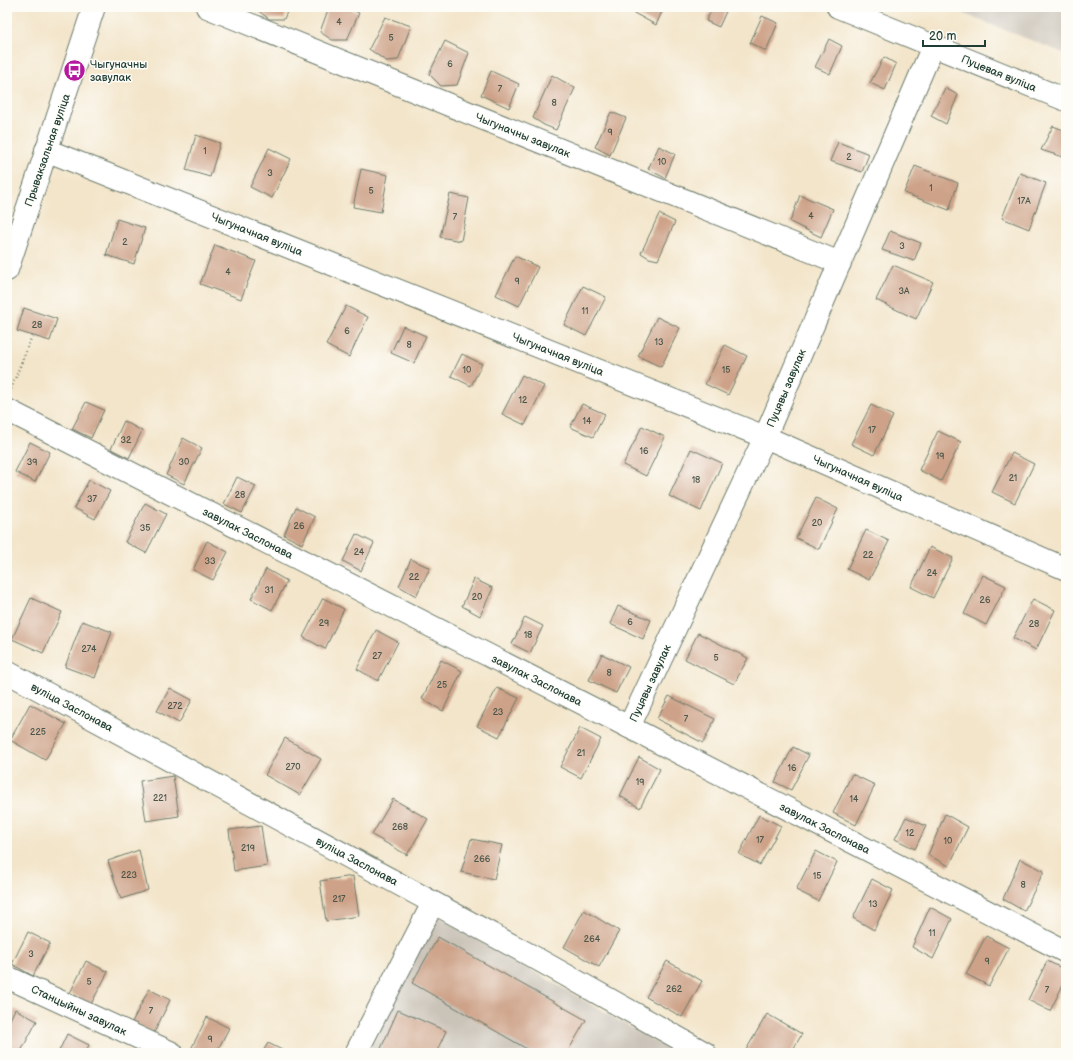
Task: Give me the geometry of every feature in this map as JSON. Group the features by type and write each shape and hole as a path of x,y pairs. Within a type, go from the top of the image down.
{"street":[{"name":"Прывакзальная вуліца","path":"7,270 94,7"},
{"name":"Чыгуначны завулак","path":"206,7 840,263"},
{"name":"Пуцевая вуліца","path":"841,8 1066,100"},
{"name":"Пуцявы завулак","path":"629,727 765,437 933,46"},
{"name":"Чыгуначная вуліца","path":"46,150 765,437 1066,569"},
{"name":"завулак Заслонава","path":"8,402 629,727 1066,952"},
{"name":"вуліца Заслонава","path":"7,672 433,902 705,1053"},
{"path":"356,1053 433,902"},
{"name":"Станцыйны завулак","path":"7,977 172,1053"}],"path":[{"path":"8,402 32,336"}],"shaded area":[{"path":"966,7 1066,7 1066,54 964,14"},
{"path":"435,914 663,1046 673,1053 368,1053"}],"building":[{"path":"256,7 289,7 284,19 269,19 256,9"},
{"path":"329,7 346,7 359,13 347,40 332,40 320,32"},
{"path":"637,7 664,7 656,25 634,13"},
{"path":"713,7 728,7 719,27 706,21"},
{"path":"762,16 778,23 766,51 750,43"},
{"path":"385,17 411,26 398,60 386,61 369,49"},
{"path":"829,39 842,46 830,74 815,67"},
{"path":"445,41 469,53 457,85 441,86 429,74"},
{"path":"884,57 896,64 885,90 870,83"},
{"path":"491,71 519,84 509,108 481,95"},
{"path":"552,75 575,88 556,130 533,118"},
{"path":"945,88 958,95 946,124 931,116"},
{"path":"611,112 626,118 610,155 595,147"},
{"path":"1053,126 1066,131 1066,158 1041,150"},
{"path":"196,135 220,143 210,177 186,170"},
{"path":"838,142 869,154 862,172 830,161"},
{"path":"659,146 675,154 665,178 648,169"},
{"path":"269,148 291,159 272,198 250,187"},
{"path":"915,166 958,183 949,210 904,193"},
{"path":"361,169 388,175 381,212 353,207"},
{"path":"1020,173 1046,183 1029,229 1002,218"},
{"path":"450,194 469,198 461,241 440,237"},
{"path":"800,195 833,209 821,237 790,222"},
{"path":"659,214 675,222 658,260 649,258 641,253"},
{"path":"117,219 145,228 134,264 106,255"},
{"path":"890,231 921,243 914,261 882,250"},
{"path":"215,245 256,261 241,299 200,284"},
{"path":"515,256 538,267 519,306 496,295"},
{"path":"893,265 933,282 916,319 876,300"},
{"path":"583,286 606,297 586,336 564,325"},
{"path":"346,306 368,317 349,357 326,345"},
{"path":"24,308 57,319 50,341 17,331"},
{"path":"657,317 680,328 661,367 638,356"},
{"path":"403,326 426,336 414,363 391,353"},
{"path":"725,345 747,356 728,395 705,384"},
{"path":"462,354 482,364 471,386 451,376"},
{"path":"522,375 544,386 525,425 502,414"},
{"path":"86,402 104,410 91,438 72,429"},
{"path":"582,404 605,414 593,437 570,427"},
{"path":"871,405 893,416 874,455 851,444"},
{"path":"124,421 142,431 129,458 111,449"},
{"path":"642,426 665,437 646,476 623,465"},
{"path":"938,431 961,442 941,481 919,470"},
{"path":"183,438 202,448 184,484 166,475"},
{"path":"30,442 50,452 35,482 15,472"},
{"path":"691,449 722,463 701,511 669,496"},
{"path":"1012,453 1034,464 1015,503 992,492"},
{"path":"237,477 256,486 242,513 224,504"},
{"path":"89,480 110,491 95,519 74,508"},
{"path":"816,498 838,509 819,549 796,538"},
{"path":"145,503 166,514 146,553 125,542"},
{"path":"296,507 315,517 302,544 284,535"},
{"path":"866,530 889,541 869,580 847,569"},
{"path":"356,534 374,543 361,571 343,561"},
{"path":"207,541 228,552 213,580 193,570"},
{"path":"930,547 953,558 933,598 911,587"},
{"path":"411,559 430,568 416,596 399,586"},
{"path":"266,569 287,581 272,610 251,599"},
{"path":"983,575 1006,586 986,625 964,614"},
{"path":"474,579 493,588 480,616 462,606"},
{"path":"31,598 62,612 43,653 12,639"},
{"path":"323,598 344,609 325,649 303,637"},
{"path":"1033,599 1055,610 1036,650 1013,638"},
{"path":"618,606 651,620 643,639 610,624"},
{"path":"525,617 543,626 530,653 512,644"},
{"path":"82,621 112,632 95,678 65,667"},
{"path":"376,630 398,642 378,681 357,669"},
{"path":"698,633 748,658 734,684 685,659"},
{"path":"602,654 629,667 616,693 589,680"},
{"path":"441,660 462,671 443,711 422,699"},
{"path":"170,688 192,700 179,723 157,711"},
{"path":"497,688 519,698 499,737 477,726"},
{"path":"669,696 715,719 703,743 657,719"},
{"path":"30,704 66,724 45,760 10,740"},
{"path":"580,728 601,739 581,778 560,767"},
{"path":"285,738 321,759 300,795 265,775"},
{"path":"793,747 809,755 791,790 775,782"},
{"path":"639,757 660,769 640,808 620,796"},
{"path":"852,774 875,785 856,825 833,813"},
{"path":"173,776 179,816 146,821 140,781"},
{"path":"393,799 428,819 407,855 372,835"},
{"path":"945,814 968,827 949,866 928,855"},
{"path":"759,815 781,826 760,865 739,854"},
{"path":"906,817 926,826 915,849 895,839"},
{"path":"261,826 267,866 234,871 229,830"},
{"path":"471,839 502,845 494,879 461,872"},
{"path":"139,850 148,890 121,899 108,861"},
{"path":"816,851 837,862 818,901 796,890"},
{"path":"1020,859 1044,871 1024,911 1003,899"},
{"path":"353,876 359,916 326,921 320,881"},
{"path":"872,879 893,890 874,930 853,918"},
{"path":"930,907 952,919 933,959 912,947"},
{"path":"584,910 619,931 599,967 564,947"},
{"path":"28,932 50,943 33,976 12,964"},
{"path":"986,936 1009,948 989,986 966,974"},
{"path":"438,937 586,1020 567,1053 534,1053 412,983"},
{"path":"86,961 108,972 91,1004 70,993"},
{"path":"667,961 702,981 682,1017 646,997"},
{"path":"1047,961 1066,970 1066,979 1050,1011 1028,1000"},
{"path":"149,989 170,1000 154,1033 132,1022"},
{"path":"15,1009 37,1021 20,1053 7,1046 7,1026"},
{"path":"398,1010 446,1031 436,1053 379,1053"},
{"path":"767,1014 802,1034 791,1053 751,1053 746,1050"},
{"path":"207,1017 229,1028 216,1053 199,1053 191,1049"},
{"path":"67,1034 89,1045 85,1053 58,1053"},
{"path":"268,1043 288,1053 262,1053"}],"place":[{"name":"Чыгуначны завулак","path":"74,70"}]}
